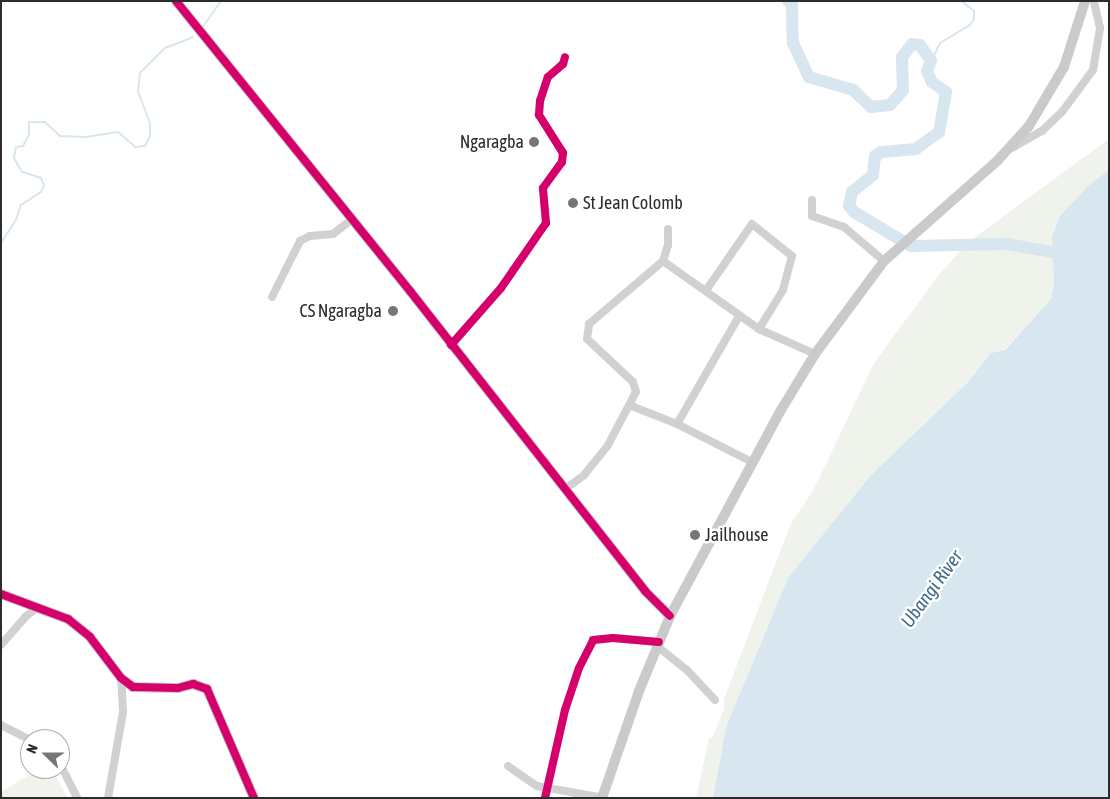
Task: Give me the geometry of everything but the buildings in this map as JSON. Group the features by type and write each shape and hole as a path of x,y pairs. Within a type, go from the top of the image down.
{"street":[{"path":"176,1 352,219 645,591 670,616"},
{"path":"508,766 532,783 547,788 603,798 658,644 670,616 752,462 815,354 886,260 1010,149 1034,119 1060,75 1085,1"},
{"path":"1010,149 1042,131 1075,98 1093,70 1100,28 1094,1"},
{"path":"451,345 500,288 546,223 544,188 562,162 563,153 539,114 540,101 548,77 563,64 565,57"},
{"path":"812,200 812,216 844,227 886,260"},
{"path":"272,297 300,241 310,236 333,234 352,219"},
{"path":"707,289 752,224 792,256 784,290 759,329"},
{"path":"565,489 584,475 608,445 636,392 633,382 587,340 586,331 589,324 662,261 668,245 668,229"},
{"path":"662,261 707,289 739,316 759,329 815,354"},
{"path":"677,424 739,316"},
{"path":"629,405 677,424 752,462"},
{"path":"1,594 68,619 90,637 121,678 133,687 178,688 193,684 207,689 254,798"},
{"path":"1,645 25,617 38,607"},
{"path":"545,798 565,710 579,668 593,640 613,638 658,644 687,670 715,700"},
{"path":"108,798 123,712 121,678"},
{"path":"1,725 20,735"},
{"path":"68,779 77,798"}],"shaded area":[{"path":"1109,139 1109,170 1089,185 1059,217 1052,237 1054,284 1051,299 1004,350 991,353 967,383 871,475 788,578 726,727 713,798 696,798 709,738 713,737 724,709 724,699 791,523 813,491 874,363 938,276 967,243"},
{"path":"22,779 58,779 68,798 1,798 1,792"}],"water":[{"name":"Ubangi River","path":"1109,170 1109,798 713,798 726,727 788,578 871,475 967,383 991,353 1005,350 1051,299 1054,284 1052,237 1059,217 1089,185"}],"waterway":[{"path":"202,28 221,1"},
{"path":"788,1 792,4 793,43 809,77 853,90 871,107 890,105 903,90 902,57 912,44 920,45 931,61 927,71 932,82 946,92 939,132 916,149 881,152 875,156 873,175 852,192 849,206 854,212 911,246 1007,244 1069,255"},
{"path":"931,61 940,43 970,25 974,19 974,11 961,1"},
{"path":"1,243 16,220 21,205 41,192 44,185 41,178 22,172 14,158 16,147 23,146 29,134 29,122 45,122 60,136 86,137 118,132 135,147 145,146 150,136 150,123 138,91 140,73 165,48 193,37"}],"cycle path":[{"path":"176,1 410,291 645,591 670,616"},
{"path":"451,345 501,288 546,223 543,188 562,162 563,153 539,115 540,101 548,77 563,64 565,57"},
{"path":"1,594 68,619 90,637 121,678 133,687 178,688 193,684 207,689 254,798"},
{"path":"545,798 565,710 579,668 593,640 613,638 659,642"}],"place":[{"name":"Ngaragba","path":"534,142"},
{"name":"St Jean Colomb","path":"573,203"},
{"name":"CS Ngaragba","path":"393,311"},
{"name":"Jailhouse","path":"695,535"}]}
